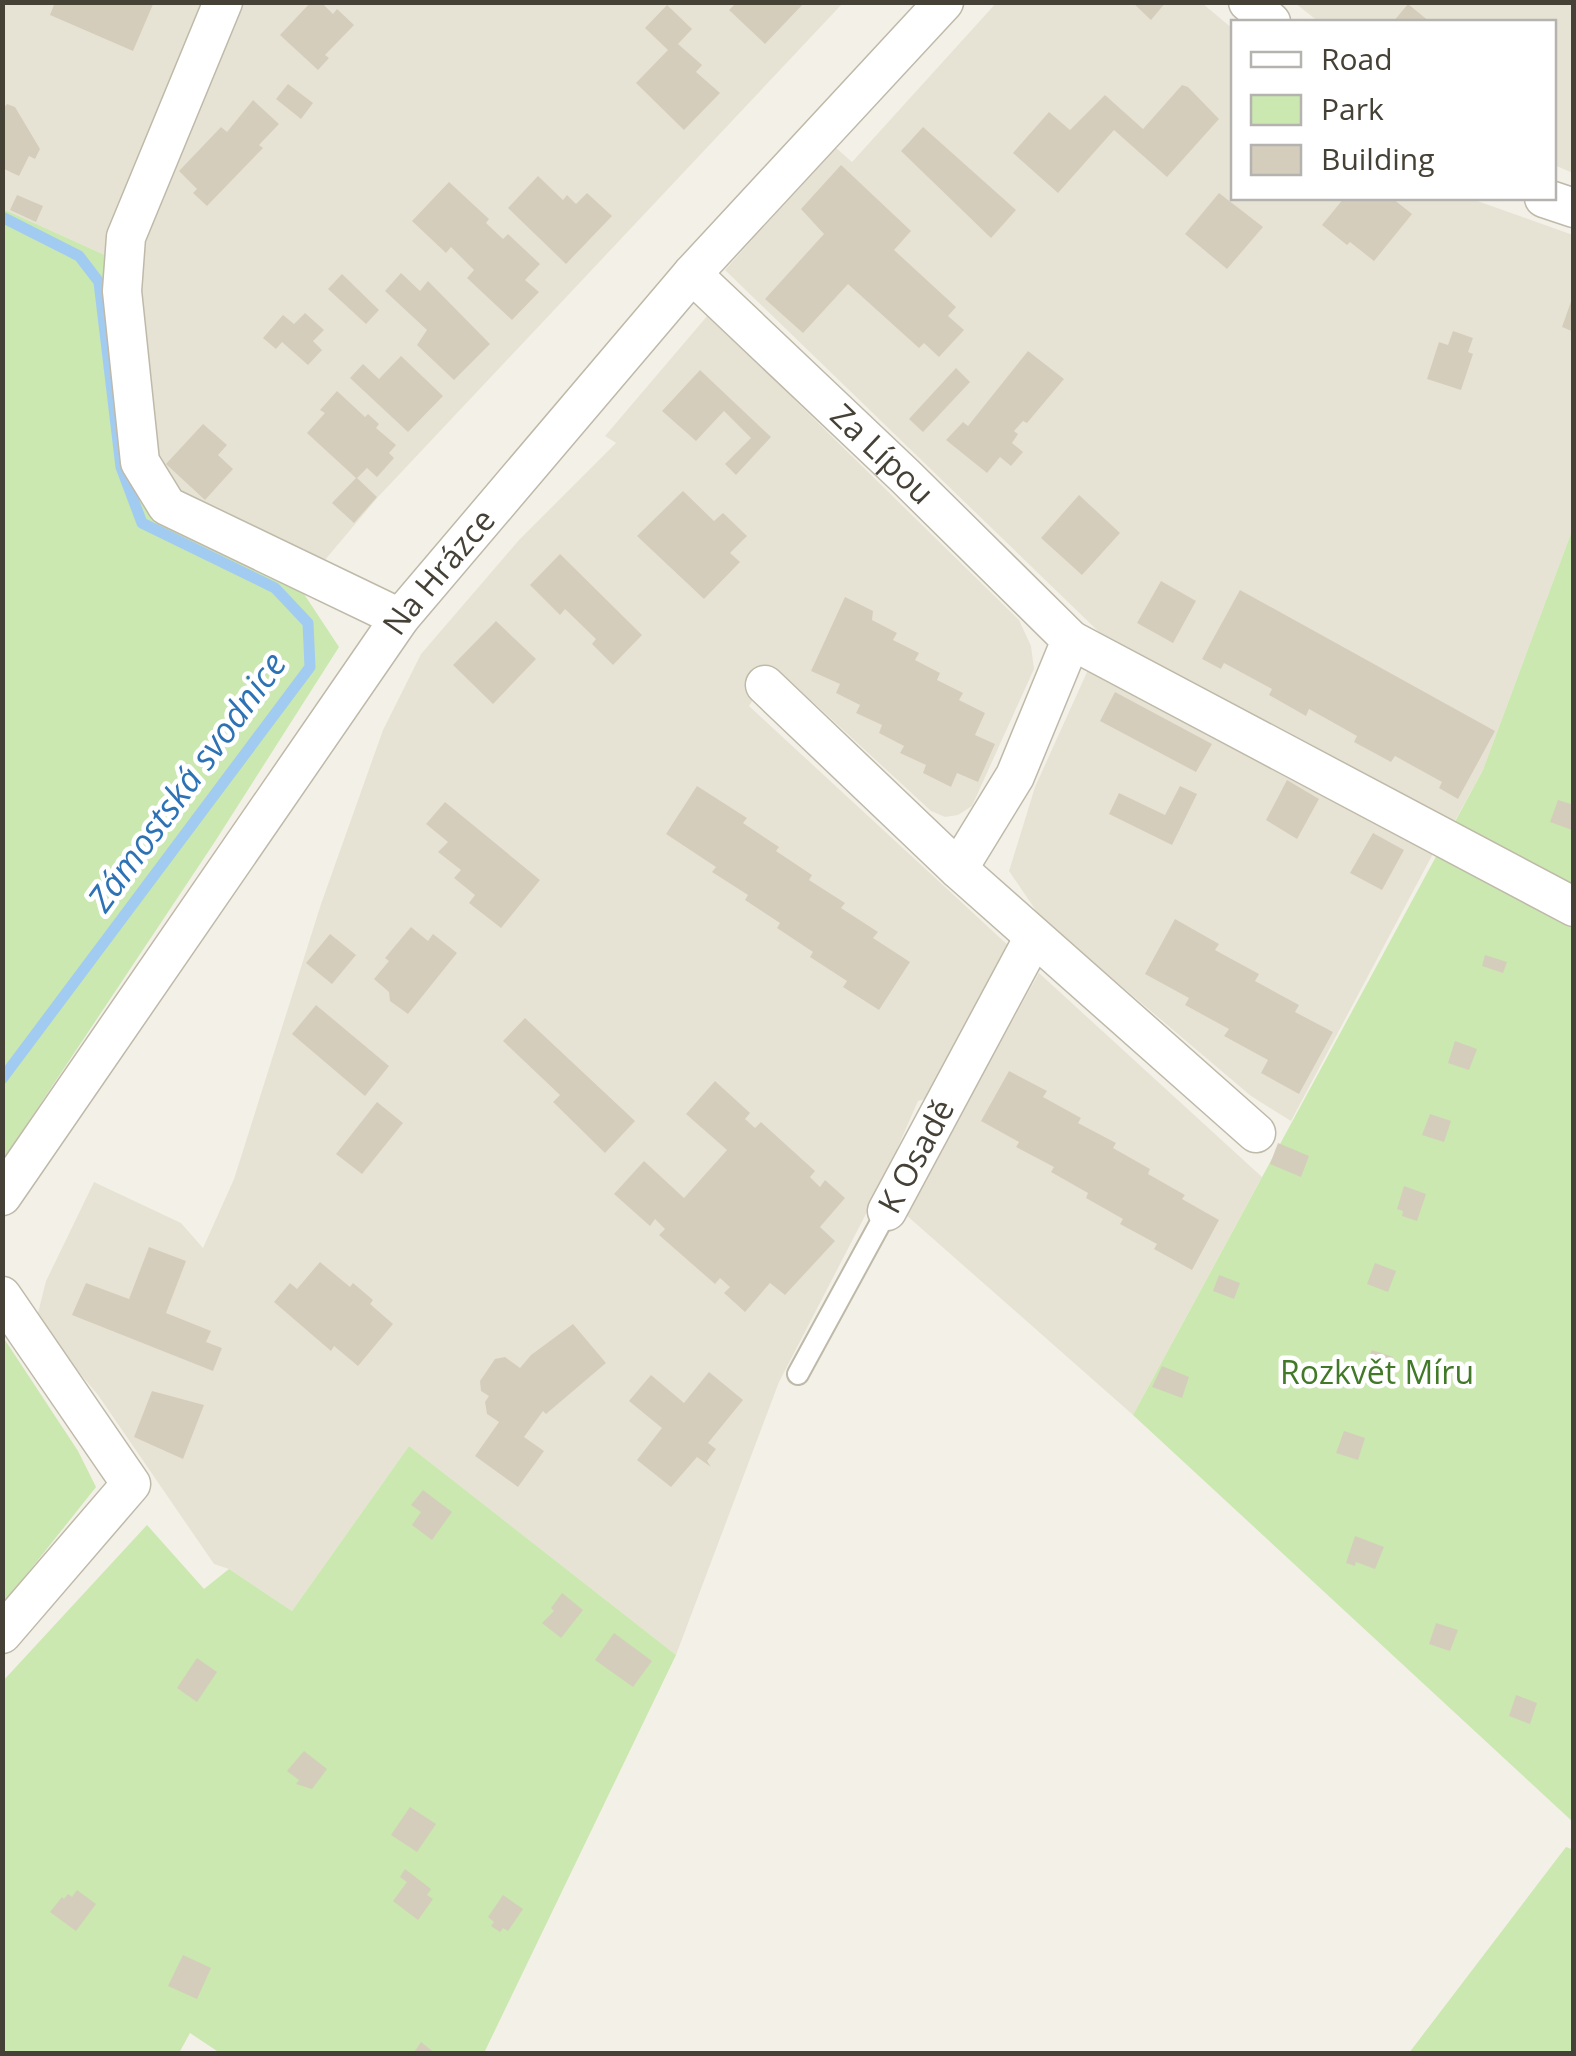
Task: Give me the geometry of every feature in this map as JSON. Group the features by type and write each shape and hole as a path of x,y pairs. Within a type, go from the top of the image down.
{"street":[{"path":"223,2 126,237 122,291 140,462 168,506 400,618"},
{"name":"Na Hrázce","path":"2,1196 400,618 692,274 944,2"},
{"path":"1248,2 1269,20"},
{"path":"1550,200 1574,208"},
{"name":"Za Lípou","path":"692,274 1071,640 1574,907"},
{"path":"958,869 1014,776 1071,640"},
{"path":"764,686 958,869 1256,1133"},
{"name":"K Osadě","path":"886,1211 1034,938"},
{"path":"2,1296 131,1484 2,1634"}],"lane":[{"name":"K Osadě","path":"798,1374 886,1211"}],"shaded area":[{"path":"997,2 1202,3 1231,27 1231,200 1475,200 1573,235 1573,528 1483,770 1452,826 1099,632 725,270 835,147 852,162"},
{"path":"3,3 205,3 107,256 3,209"},
{"path":"229,3 843,3 378,497 319,567 185,504 154,462 134,261"},
{"path":"1295,3 1573,3 1573,173 1556,166 1556,20 1316,20"},
{"path":"708,315 1019,620 1031,646 1034,669 972,806 958,815 945,817 931,811 775,667 749,706 1010,947 940,1095 918,1101 883,1181 779,1382 676,1655 409,1446 292,1611 229,1569 214,1564 98,1395 36,1321 46,1281 94,1182 181,1223 203,1248 234,1179 321,904 383,730 421,654 519,540 616,443 605,436"},
{"path":"1092,661 1436,848 1291,1121 1251,1096 1041,918 1009,871 1035,787"},
{"path":"1039,973 1262,1177 1133,1415 905,1214"}],"green space":[{"path":"3,209 107,256 135,476 302,591 339,647 3,1160"},
{"name":"Rozkvět Míru","path":"1573,528 1573,1822 1133,1415 1483,770"},
{"path":"3,1337 78,1451 96,1487 3,1604"},
{"path":"409,1446 676,1655 484,2053 220,2053 190,2033 179,2053 3,2054 3,1681 147,1525 204,1589 229,1569 292,1611"},
{"path":"1566,1847 1574,1850 1573,2053 1409,2053"}],"building":[{"path":"55,2 154,2 133,51 50,15"},
{"path":"311,2 321,2 333,14 337,9 354,25 325,55 329,58 318,70 280,35"},
{"path":"737,2 805,2 765,44 729,10"},
{"path":"1132,2 1166,2 1151,20"},
{"path":"1408,4 1428,20 1395,20"},
{"path":"667,5 692,29 678,44 702,65 696,72 720,93 684,130 636,83 668,50 645,28"},
{"path":"288,84 313,103 301,119 276,99"},
{"path":"1182,85 1219,119 1167,177 1114,130 1058,193 1013,153 1049,112 1070,130 1105,95 1143,129"},
{"path":"253,100 279,124 259,145 263,148 207,206 179,171 221,127 227,132"},
{"path":"7,104 15,107 40,149 35,159 29,156 19,176 2,168 2,110"},
{"path":"923,127 1016,210 991,238 901,151"},
{"path":"841,165 911,231 894,250 956,307 948,316 964,330 939,357 924,343 919,348 848,284 803,333 765,299 824,234 801,209"},
{"path":"538,176 563,200 567,195 576,204 587,193 612,216 566,264 508,208"},
{"path":"449,182 489,219 486,223 503,239 508,234 540,264 525,280 539,292 512,320 467,278 474,270 451,247 446,253 412,221"},
{"path":"1219,193 1263,227 1227,269 1185,234"},
{"path":"17,195 43,206 36,222 10,210"},
{"path":"1342,200 1394,200 1412,214 1374,261 1322,225"},
{"path":"401,273 420,291 428,281 490,344 454,380 417,345 427,330 385,291"},
{"path":"342,274 379,310 366,324 328,289"},
{"path":"1574,296 1574,332 1562,327"},
{"path":"305,313 324,330 313,341 322,350 308,365 282,342 276,349 263,338 283,315 294,324"},
{"path":"1453,331 1473,338 1468,352 1473,354 1461,390 1427,379 1439,342 1448,345"},
{"path":"1028,351 1064,379 1027,423 1023,421 1014,431 1018,434 1012,443 1023,452 1011,466 1000,457 987,473 946,440 963,422 968,426"},
{"path":"401,356 443,396 408,432 350,378 363,364 379,379"},
{"path":"956,368 970,382 923,432 909,419"},
{"path":"700,370 771,437 736,475 725,464 751,438 724,411 696,441 662,411"},
{"path":"337,391 365,417 368,414 379,424 376,428 396,445 389,453 394,458 377,477 367,468 357,478 377,497 354,523 332,503 356,478 307,433 325,413 320,410"},
{"path":"203,424 227,445 218,455 233,469 205,500 166,464"},
{"path":"683,491 714,521 723,513 747,536 730,553 740,562 704,599 637,536"},
{"path":"1079,495 1120,533 1082,575 1041,538"},
{"path":"560,554 642,635 613,665 592,644 596,639 565,609 560,615 530,585"},
{"path":"1161,581 1196,601 1173,643 1137,623"},
{"path":"1240,590 1495,731 1458,799 1439,788 1442,782 1395,756 1391,762 1354,742 1357,736 1309,709 1306,716 1269,695 1272,689 1224,663 1221,669 1202,659"},
{"path":"845,597 873,611 872,620 897,633 893,640 919,653 915,660 940,673 937,680 963,693 959,700 985,713 975,735 995,744 978,782 957,773 951,787 923,773 926,765 900,753 904,746 879,733 882,725 856,713 860,705 836,693 840,684 811,671"},
{"path":"496,621 536,659 493,704 453,665"},
{"path":"1115,692 1212,744 1196,772 1100,721"},
{"path":"1287,780 1319,799 1297,839 1266,820"},
{"path":"697,786 747,818 743,823 812,875 809,880 845,903 841,908 878,932 873,938 910,962 879,1010 843,987 847,981 810,957 813,952 777,928 780,923 745,900 748,895 712,872 716,867 666,834"},
{"path":"1180,786 1197,794 1172,845 1109,814 1119,793 1165,815"},
{"path":"1558,800 1574,805 1572,830 1550,822"},
{"path":"445,802 540,880 501,928 469,903 475,895 454,878 461,870 438,852 448,842 426,824"},
{"path":"1373,833 1404,850 1382,890 1350,873"},
{"path":"1175,919 1219,944 1215,950 1259,974 1255,981 1299,1005 1295,1012 1333,1032 1299,1094 1261,1073 1268,1060 1224,1036 1229,1029 1185,1005 1189,998 1145,974"},
{"path":"411,927 428,941 433,934 457,953 408,1014 390,1001 389,992 374,979 389,961 385,958"},
{"path":"330,934 356,955 332,984 306,963"},
{"path":"1485,955 1507,962 1503,973 1482,966"},
{"path":"316,1005 389,1066 365,1096 292,1034"},
{"path":"525,1018 635,1121 605,1153 553,1102 560,1095 503,1041"},
{"path":"1455,1041 1477,1049 1469,1070 1448,1063"},
{"path":"1009,1071 1047,1091 1043,1097 1081,1118 1078,1123 1116,1143 1113,1148 1150,1169 1148,1174 1185,1195 1182,1199 1219,1220 1192,1270 1154,1249 1157,1244 1120,1224 1123,1219 1051,1172 1054,1167 1016,1147 1019,1142 981,1121"},
{"path":"715,1081 750,1113 745,1119 755,1128 761,1122 815,1171 810,1177 820,1187 825,1180 845,1198 820,1227 835,1241 785,1295 770,1283 745,1312 724,1293 730,1287 720,1278 715,1284 659,1235 665,1229 655,1219 650,1226 614,1194 644,1161 684,1198 727,1150 686,1114"},
{"path":"377,1102 403,1123 362,1174 336,1154"},
{"path":"1430,1114 1451,1121 1444,1142 1422,1135"},
{"path":"1278,1143 1309,1156 1301,1177 1270,1164"},
{"path":"1404,1186 1426,1194 1417,1221 1402,1216 1403,1211 1397,1209"},
{"path":"149,1247 186,1261 166,1313 211,1331 206,1342 222,1348 213,1371 72,1315 86,1283 129,1299"},
{"path":"320,1262 350,1287 353,1283 393,1324 358,1366 334,1346 331,1351 274,1302 290,1283 297,1289"},
{"path":"1375,1263 1396,1271 1388,1292 1367,1284"},
{"path":"1219,1275 1240,1283 1234,1299 1213,1291"},
{"path":"573,1324 606,1363 546,1414 543,1411 524,1437 544,1451 518,1487 475,1456 499,1422 487,1414 485,1402 489,1396 481,1391 480,1381 495,1359 505,1357 520,1368"},
{"path":"1372,1350 1393,1357 1386,1379 1364,1372"},
{"path":"1162,1366 1189,1377 1182,1398 1152,1387"},
{"path":"709,1372 743,1400 708,1443 716,1449 707,1461 711,1467 697,1457 671,1487 637,1460 662,1428 629,1401 651,1375 684,1403"},
{"path":"152,1391 204,1405 183,1459 134,1437"},
{"path":"1344,1431 1365,1438 1358,1460 1336,1453"},
{"path":"423,1490 452,1512 432,1540 412,1525 421,1512 411,1505"},
{"path":"1355,1536 1384,1547 1375,1569 1356,1562 1355,1566 1346,1563"},
{"path":"562,1593 583,1610 561,1638 542,1623 554,1611 551,1608"},
{"path":"1436,1623 1458,1630 1450,1651 1429,1644"},
{"path":"614,1633 652,1661 633,1687 595,1660"},
{"path":"197,1658 217,1672 197,1702 177,1688"},
{"path":"1516,1695 1537,1703 1530,1724 1509,1716"},
{"path":"304,1751 327,1769 312,1789 296,1784 299,1780 287,1771"},
{"path":"410,1807 436,1824 417,1852 391,1835"},
{"path":"405,1869 431,1889 427,1895 433,1899 418,1920 393,1901 407,1882 400,1877"},
{"path":"77,1890 96,1904 76,1931 50,1912 62,1897 72,1897"},
{"path":"503,1895 523,1909 508,1931 503,1928 500,1932 491,1926 494,1922 488,1917"},
{"path":"183,1955 211,1968 197,1999 168,1986"},
{"path":"421,2042 436,2054 413,2054"}],"waterway":[{"name":"Zámostská svodnice","path":"2,217 79,256 99,282 121,467 142,523 275,588 308,623 310,667 2,1079"}]}
